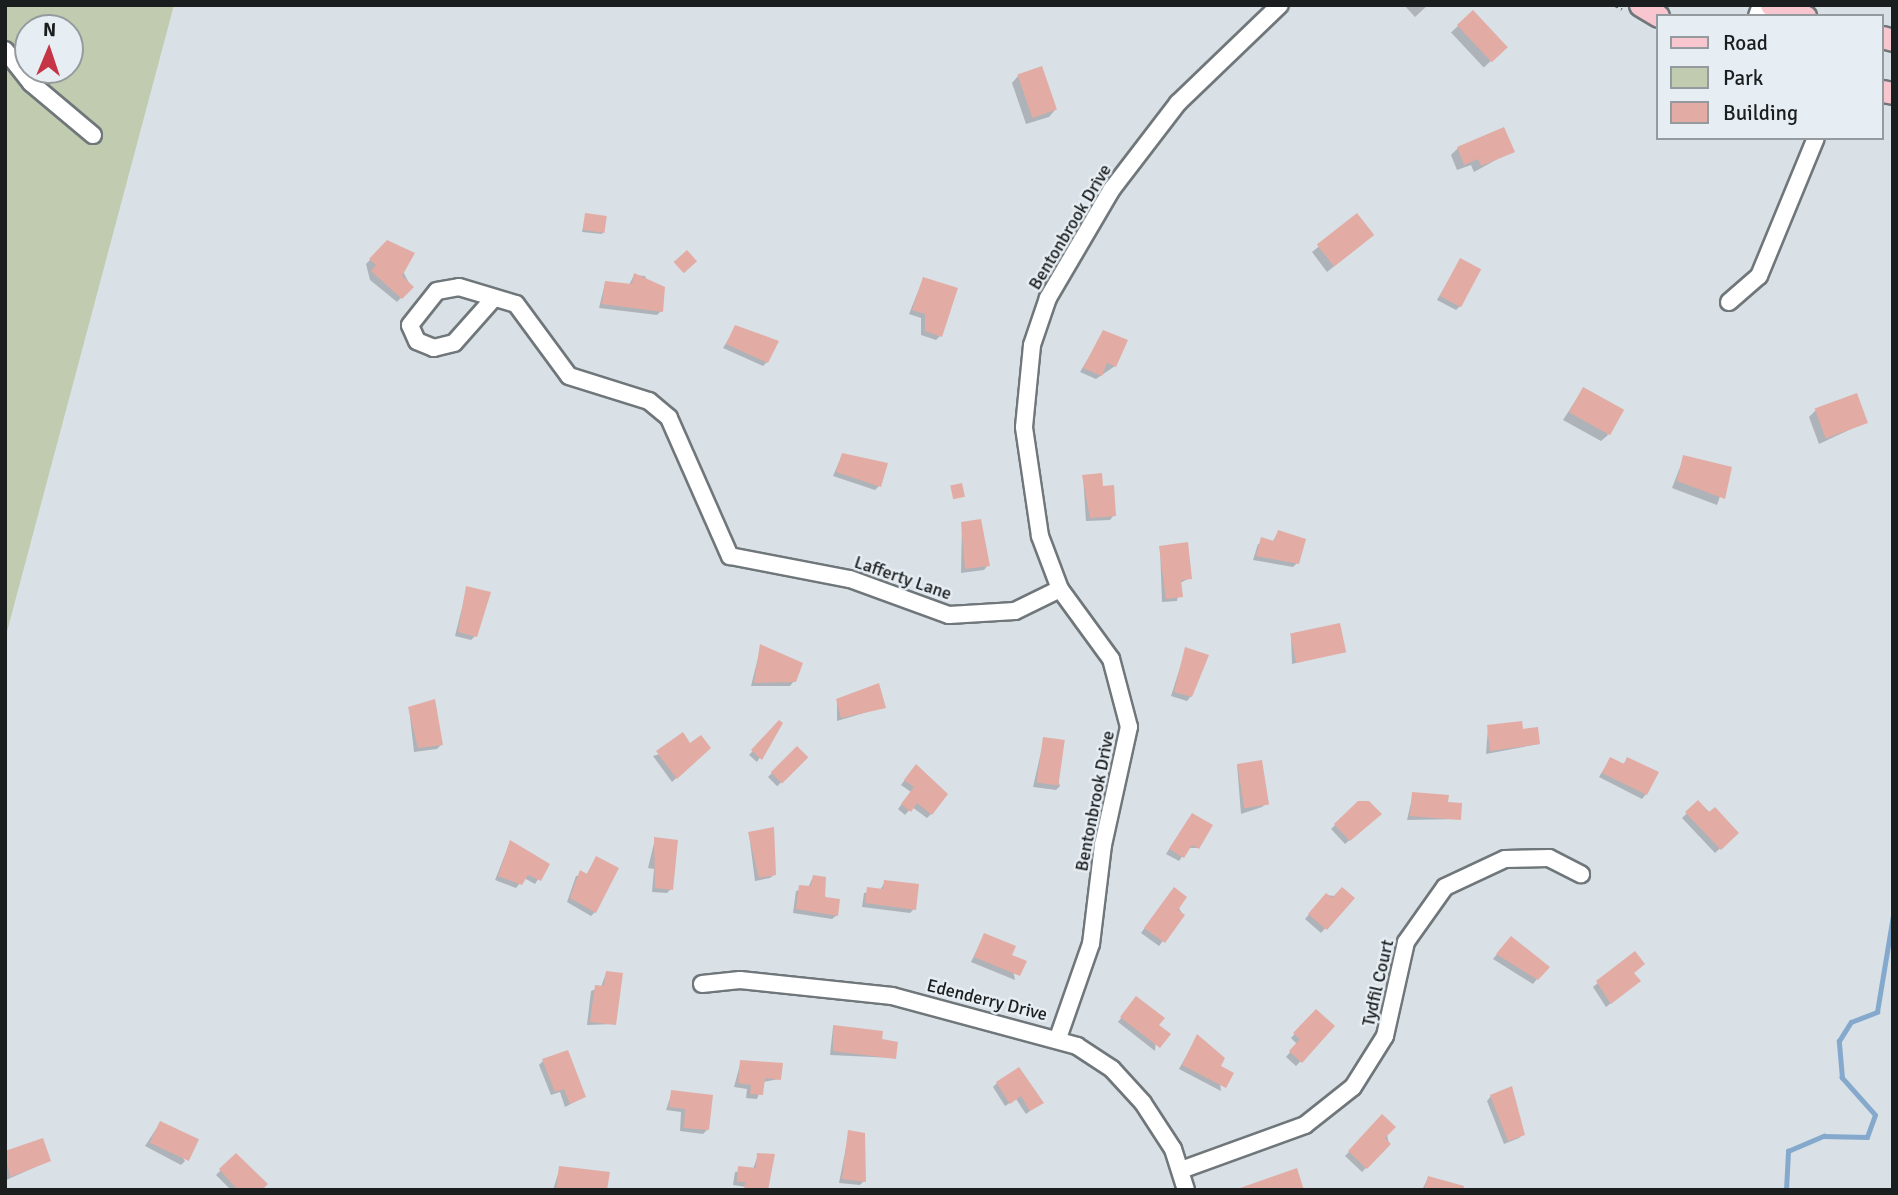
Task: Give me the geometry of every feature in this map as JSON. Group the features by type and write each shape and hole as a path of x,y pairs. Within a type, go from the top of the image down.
{"main road":[{"path":"1640,5 1657,15"},
{"path":"1771,5 1799,14"}],"street":[{"name":"Bentonbrook Drive","path":"1058,1038 1091,944 1103,845 1129,727 1111,659 1060,589 1034,508 1024,427 1026,372 1039,321 1112,189 1167,117 1280,5"},
{"path":"5,50 31,83 93,135"},
{"path":"1729,302 1759,276 1815,140"},
{"path":"459,287 494,298 454,343 433,348 417,341 410,325 437,291 459,287"},
{"name":"Lafferty Lane","path":"494,298 530,316 569,376 649,401 669,418 730,556 850,579 948,615 994,615 1060,589"},
{"name":"Tydfil Court","path":"1181,1170 1305,1125 1353,1087 1385,1036 1406,942 1445,887 1505,859 1549,858 1581,874"},
{"name":"Edenderry Drive","path":"702,984 740,979 892,996 1058,1038 1124,1081 1181,1170 1186,1190"}],"green space":[{"path":"5,5 174,5 5,639"}],"building":[{"path":"1473,10 1508,47 1492,62 1457,25"},
{"path":"1042,66 1057,109 1032,118 1017,74"},
{"path":"1504,127 1515,152 1481,166 1478,159 1464,165 1457,147"},
{"path":"585,213 607,216 604,233 583,230"},
{"path":"1357,213 1374,235 1334,266 1317,244"},
{"path":"387,240 415,253 402,276 414,287 402,299 371,271 376,265 369,259"},
{"path":"687,250 697,261 684,273 674,262"},
{"path":"1460,258 1481,269 1461,307 1440,296"},
{"path":"634,273 665,287 663,312 602,304 605,281 632,284"},
{"path":"923,277 958,288 942,337 925,331 925,314 912,310"},
{"path":"735,325 779,341 768,363 726,344"},
{"path":"1103,330 1128,340 1116,367 1107,363 1102,376 1083,368"},
{"path":"1583,387 1624,410 1610,435 1569,412"},
{"path":"1857,393 1868,423 1826,438 1815,408"},
{"path":"842,453 888,463 881,487 836,472"},
{"path":"1683,455 1732,467 1725,499 1677,481"},
{"path":"1102,473 1103,486 1114,485 1116,516 1090,518 1082,475"},
{"path":"962,483 965,497 953,499 950,485"},
{"path":"981,519 990,566 965,569 961,522"},
{"path":"1278,530 1306,539 1299,564 1256,556 1261,537 1274,541"},
{"path":"1188,542 1192,579 1181,580 1183,597 1166,599 1159,546"},
{"path":"466,586 491,592 477,637 458,632"},
{"path":"1340,623 1346,652 1296,663 1290,634"},
{"path":"760,644 803,663 796,682 754,683"},
{"path":"1185,647 1209,655 1192,697 1174,692"},
{"path":"879,683 886,708 841,718 836,699"},
{"path":"435,699 443,745 418,748 408,707"},
{"path":"779,720 783,723 762,760 751,750"},
{"path":"1522,721 1523,729 1538,727 1540,744 1490,751 1487,725"},
{"path":"683,732 690,743 701,735 711,748 677,779 656,751"},
{"path":"1043,737 1065,740 1058,786 1037,783"},
{"path":"797,746 808,757 782,783 771,772"},
{"path":"1610,757 1624,764 1627,757 1659,772 1647,795 1602,773"},
{"path":"1262,760 1269,804 1244,808 1237,764"},
{"path":"916,764 948,794 932,815 917,803 911,812 901,804 914,787 904,780"},
{"path":"1412,792 1449,795 1448,802 1462,803 1461,820 1410,816"},
{"path":"1698,800 1709,812 1715,807 1739,833 1721,850 1685,812"},
{"path":"1358,801 1369,801 1382,814 1350,841 1334,824"},
{"path":"1192,813 1213,825 1199,849 1192,845 1184,858 1169,849"},
{"path":"774,827 776,875 759,878 748,832"},
{"path":"654,837 678,840 673,890 655,888"},
{"path":"510,840 550,864 541,881 528,875 522,885 498,876"},
{"path":"596,856 619,868 596,913 570,898 580,870 587,874"},
{"path":"813,875 826,877 825,897 840,899 838,916 796,909 799,885 811,886"},
{"path":"884,880 919,884 916,910 865,903 867,887 883,889"},
{"path":"1174,887 1187,897 1178,910 1185,915 1165,943 1144,928"},
{"path":"1342,887 1355,898 1327,930 1308,914 1326,893 1332,898"},
{"path":"984,933 1016,946 1012,955 1027,961 1020,976 974,957"},
{"path":"1511,936 1550,967 1538,980 1496,954"},
{"path":"1635,951 1645,964 1634,973 1641,981 1611,1004 1596,981"},
{"path":"606,971 623,973 616,1025 590,1022 595,985 604,986"},
{"path":"1136,996 1165,1018 1159,1025 1171,1034 1160,1048 1120,1017"},
{"path":"1316,1009 1335,1026 1302,1063 1289,1051 1300,1039 1293,1033"},
{"path":"833,1025 883,1031 882,1039 898,1042 896,1059 833,1051"},
{"path":"1197,1034 1225,1058 1221,1066 1234,1073 1226,1088 1182,1065"},
{"path":"568,1050 586,1097 570,1104 564,1089 555,1092 542,1059"},
{"path":"740,1060 783,1063 781,1080 765,1078 763,1095 750,1094 751,1085 738,1083"},
{"path":"1019,1067 1044,1103 1030,1111 1021,1096 1010,1104 996,1082"},
{"path":"1512,1086 1525,1135 1508,1141 1490,1095"},
{"path":"671,1090 713,1095 709,1130 684,1128 685,1109 669,1107"},
{"path":"1382,1114 1396,1127 1385,1138 1391,1144 1367,1169 1348,1151"},
{"path":"160,1121 199,1139 189,1161 150,1143"},
{"path":"848,1130 865,1133 866,1182 842,1179"},
{"path":"43,1138 51,1161 10,1177 5,1151"},
{"path":"236,1153 268,1184 262,1190 238,1190 219,1169"},
{"path":"757,1153 775,1154 768,1190 744,1190 745,1182 737,1182 738,1166 756,1168"},
{"path":"559,1166 610,1172 607,1190 556,1190"},
{"path":"1297,1168 1304,1190 1240,1190 1240,1188"},
{"path":"1428,1176 1464,1186 1463,1190 1424,1190"}],"waterway":[{"path":"1786,1190 1788,1151 1824,1136 1867,1137 1875,1115 1842,1078 1839,1041 1851,1022 1877,1012 1893,915"}]}
